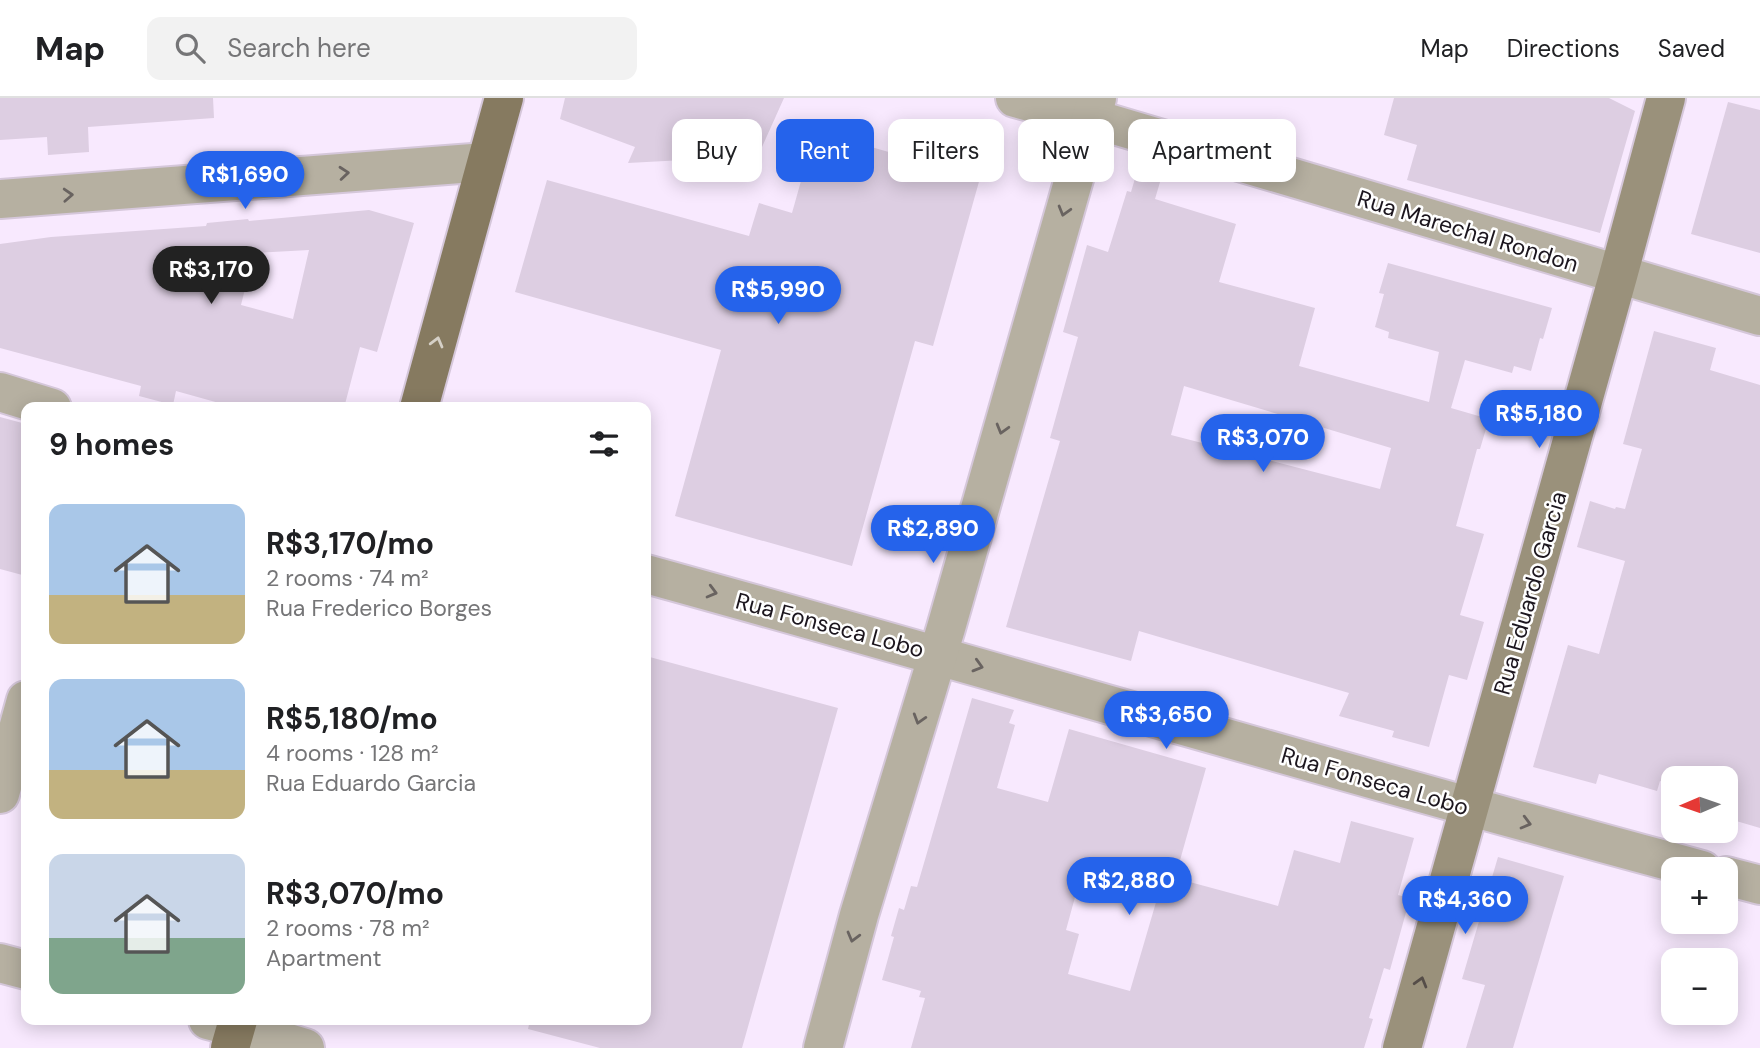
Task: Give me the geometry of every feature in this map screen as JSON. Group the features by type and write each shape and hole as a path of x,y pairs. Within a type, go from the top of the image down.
{"main road":[{"name":"Rua Eduardo Garcia","path":"1402,1048 1666,98"},
{"path":"421,402 499,117"}],"street":[{"name":"Rua Marechal Rondon","path":"1015,98 1094,108 1618,276 1760,316"},
{"path":"823,1048 859,915 938,654 1094,108"},
{"path":"0,199 499,117"},
{"path":"0,392 32,402"},
{"name":"Rua Fonseca Lobo","path":"651,574 938,654 1470,808 1661,859"},
{"path":"0,794 21,718"},
{"path":"1738,879 1760,885"},
{"path":"0,963 21,969"},
{"path":"228,1029 305,1048"}],"building":[{"path":"0,98 213,98 214,118 88,127 89,152 48,155 47,137 0,140"},
{"path":"565,98 784,98 762,147 762,119 672,119 672,161 628,163 635,147 560,119"},
{"path":"1394,98 1609,98 1635,111 1600,233 1407,180 1417,145 1384,135"},
{"path":"1728,102 1760,110 1760,253 1691,234"},
{"path":"874,148 888,152 888,182 979,182 933,346 915,341 852,566 675,516 721,350 515,292 547,180 749,236 759,203 792,213 801,182 874,182"},
{"path":"1134,182 1160,182 1155,199 1236,224 1219,282 1315,308 1299,366 1429,402 1439,352 1388,338 1389,332 1375,327 1384,294 1379,293 1388,263 1552,308 1531,371 1514,366 1512,373 1465,360 1451,408 1489,419 1480,449 1477,449 1456,526 1484,534 1460,615 1484,622 1467,680 1449,675 1429,747 1392,737 1394,731 1339,716 1349,693 1139,631 1131,661 1006,627 1060,441 1050,438 1078,337 1063,332 1087,245 1108,252 1127,191 1131,192","holes":["1184,386 1391,448 1380,489 1171,435"]},
{"path":"369,210 414,223 377,352 360,347 346,402 215,402 176,391 174,402 162,402 139,396 141,386 0,348 0,244 51,237 206,226 207,223","holes":["309,250 293,319 241,305 254,253"]},
{"path":"1654,331 1716,348 1710,370 1760,385 1760,828 1738,822 1738,766 1661,766 1661,781 1657,791 1599,774 1596,784 1533,767 1568,645 1599,654 1625,561 1577,547 1590,501 1615,509 1625,509 1642,449 1623,444"},
{"path":"0,417 21,423 21,575 0,569"},
{"path":"651,657 838,708 742,1048 600,1048 528,1029 529,1025 651,1025"},
{"path":"972,698 1014,710 1009,723 1015,725 997,788 1048,802 1069,729 1206,768 1175,878 1278,906 1294,850 1340,863 1351,821 1414,838 1398,895 1410,898 1390,970 1384,968 1369,1018 1373,1019 1364,1048 911,1048 925,998 919,997 921,991 882,980 899,908 904,910 911,886 917,887","holes":["1107,877 1159,892 1130,991 1068,974 1079,934 1066,930 1080,879 1104,886"]},
{"path":"1498,857 1564,876 1513,1048 1466,1048 1485,985 1462,979"}]}
